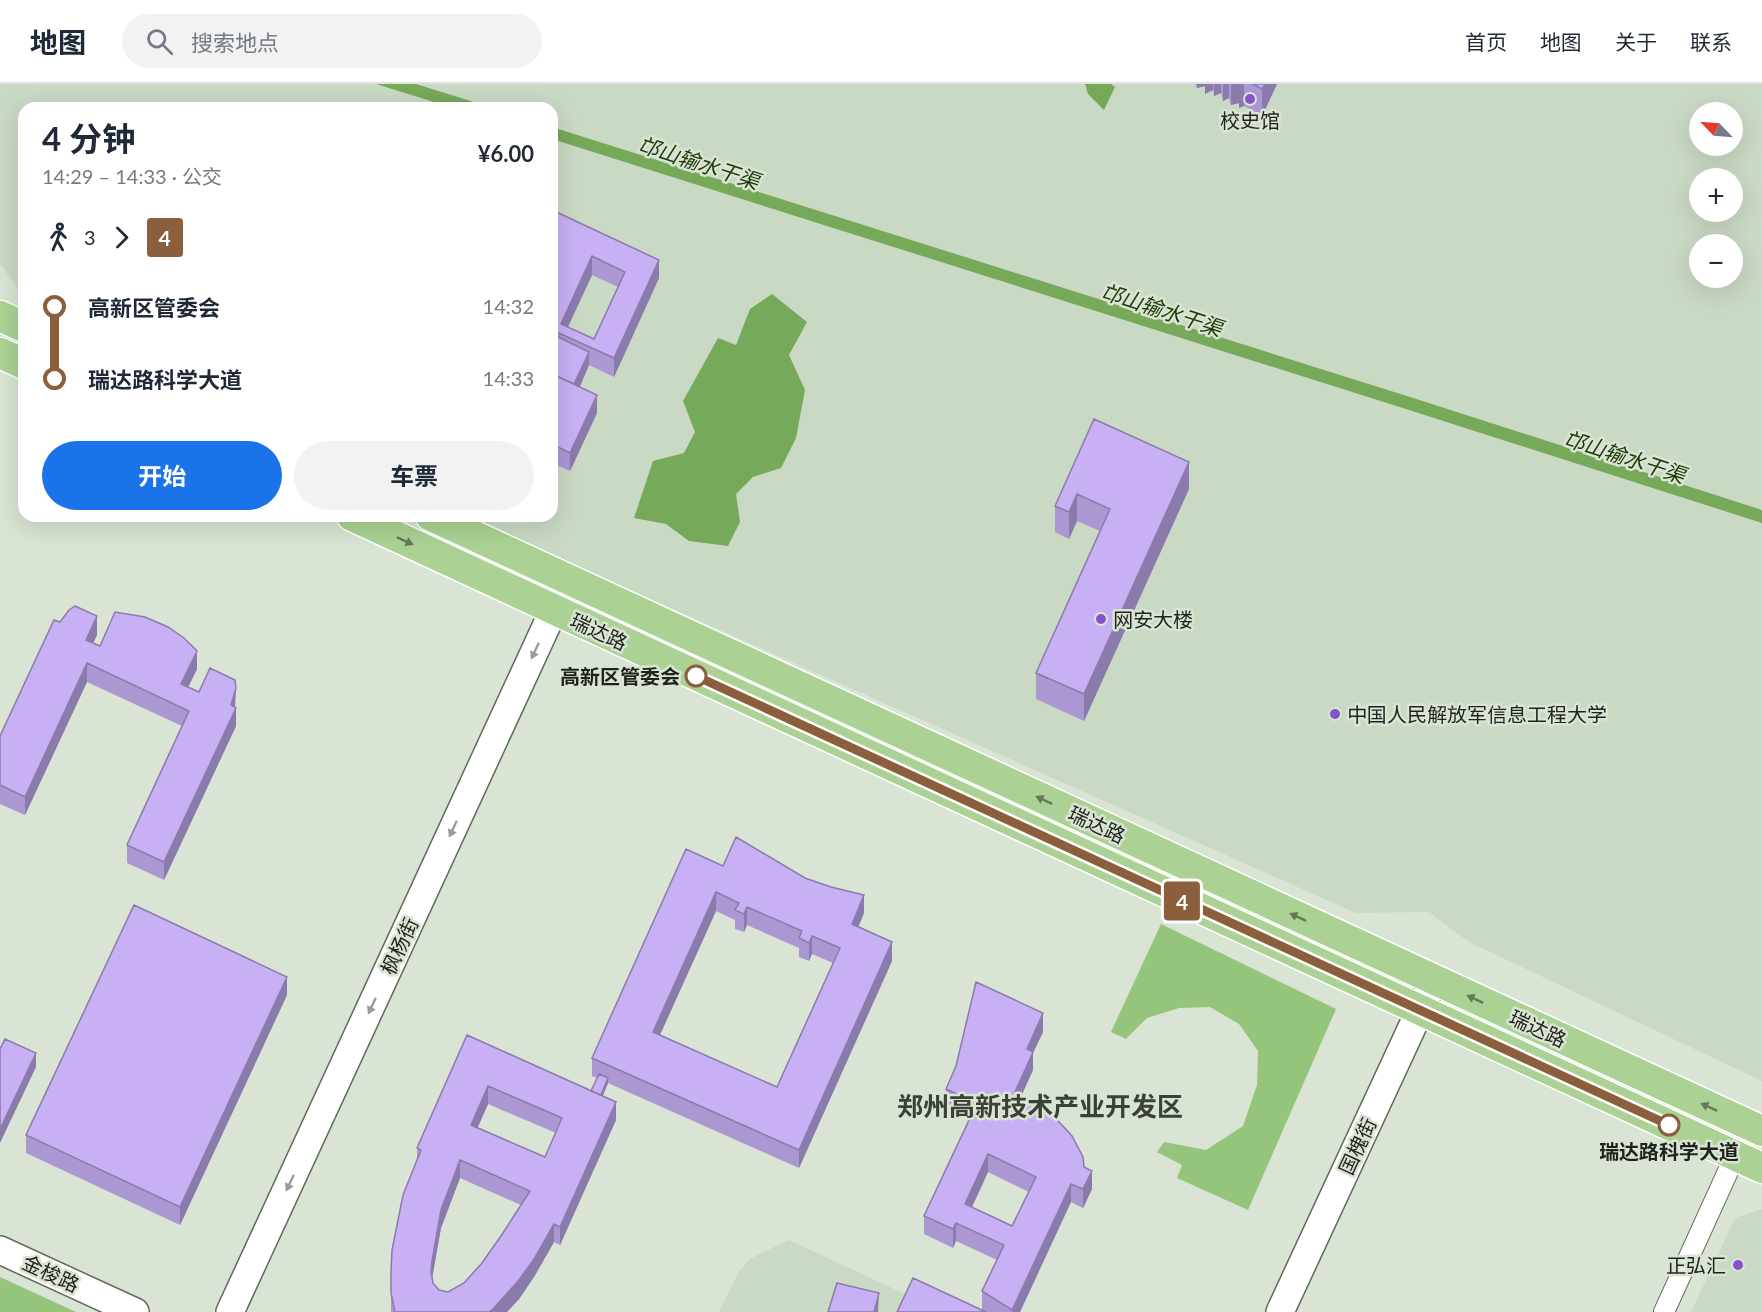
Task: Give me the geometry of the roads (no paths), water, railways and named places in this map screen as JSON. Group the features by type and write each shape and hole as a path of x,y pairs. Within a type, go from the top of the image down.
{"main road":[{"path":"0,316 18,324"},
{"path":"0,353 18,361"},
{"name":"瑞达路","path":"365,522 1762,1168"},
{"name":"瑞达路","path":"444,522 1762,1131"}],"street":[{"name":"枫杨街","path":"251,1312 576,583"},
{"name":"枫杨街","path":"230,1312 562,614"},
{"name":"国槐街","path":"1280,1312 1434,980"},
{"path":"1664,1312 1736,1156"},
{"name":"金梭路","path":"0,1250 135,1312"}],"place":[{"name":"校史馆","path":"1250,99"},
{"name":"网安大楼","path":"1101,619"},
{"name":"高新区管委会","path":"696,676"},
{"name":"中国人民解放军信息工程大学","path":"1335,714"},
{"name":"瑞达路科学大道","path":"1669,1125"},
{"name":"正弘汇","path":"1738,1265"}],"district":[{"name":"郑州高新技术产业开发区","path":"1040,1106"}],"water label":[{"name":"邙山输水干渠","path":"699,162"},
{"name":"邙山输水干渠","path":"1162,309"},
{"name":"邙山输水干渠","path":"1625,456"}]}
